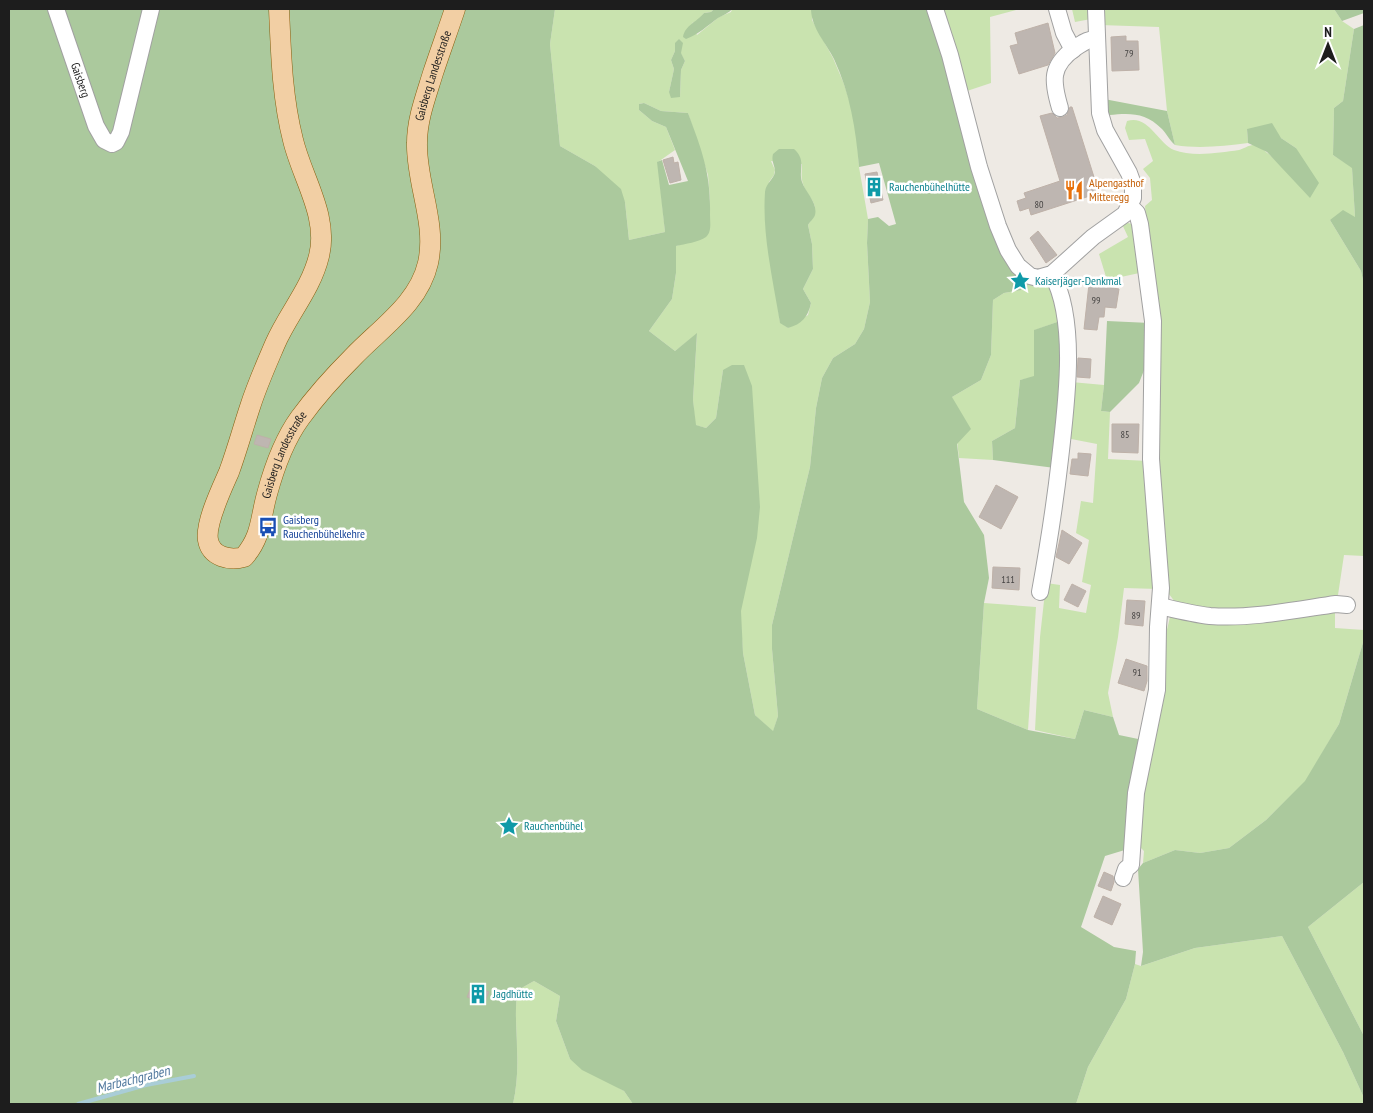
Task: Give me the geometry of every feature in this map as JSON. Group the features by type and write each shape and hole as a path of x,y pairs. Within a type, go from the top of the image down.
{"main road":[{"name":"Gaisberg Landesstraße","path":"279,9 283,89 293,141 314,198 322,237 319,257 308,287 276,341 261,375 208,526 210,547 221,556 230,559 244,557 257,539 273,475 285,445 300,418 334,377 408,302 422,280 428,262 430,240 418,168 418,131 424,101 455,9"}],"street":[{"name":"Gaisberg","path":"56,9 96,126 104,140 110,144 114,144 119,136 123,123 151,9"},
{"path":"936,9 988,198 1005,244 1024,273 1038,278 1052,274 1093,237 1125,214 1134,194 1132,179 1105,130 1100,113 1096,9"},
{"path":"1057,9 1064,33 1073,50"},
{"path":"1060,108 1055,87 1056,69 1064,57 1073,50 1088,39 1096,39"},
{"path":"1123,878 1126,869 1132,865 1136,793 1157,690 1158,628 1162,588 1151,459 1153,321 1140,224 1137,213 1130,206"},
{"path":"1040,592 1059,468 1068,379 1068,350 1063,301 1052,274"},
{"path":"1160,606 1218,616 1266,614 1336,604 1347,605"}],"green space":[{"path":"9,9 555,9 550,44 560,146 595,166 621,189 625,202 629,240 665,232 657,162 662,160 669,185 688,181 666,127 652,121 639,110 639,104 644,103 661,111 688,113 707,174 710,200 710,230 703,239 676,246 676,273 672,299 649,331 675,351 697,333 693,400 696,425 706,428 716,418 723,370 732,365 744,365 752,386 760,507 757,538 741,611 743,653 755,715 773,731 778,716 772,649 772,625 810,467 816,408 822,378 833,358 855,344 864,329 870,302 867,243 868,219 878,217 889,226 896,224 879,163 859,167 854,126 848,98 840,72 817,30 811,10 930,9 1024,281 1021,290 1004,293 993,300 991,355 981,380 952,397 971,429 957,444 964,502 984,535 989,578 984,603 977,709 1028,730 1075,739 1084,710 1113,717 1119,735 1143,740 1128,849 1105,856 1081,927 1114,947 1136,951 1135,964 1126,999 1088,1067 1076,1104 633,1104 624,1091 582,1070 570,1059 556,1021 560,996 534,981 518,990 516,1012 517,1070 513,1104 9,1104"},
{"path":"555,9 714,9 711,12 704,13 698,21 692,23 697,35 719,17 731,12 732,9 812,9 812,20 833,58 844,84 852,109 868,219 867,243 870,302 864,329 855,344 833,358 822,378 816,408 810,467 772,625 772,649 778,716 773,732 755,715 743,653 723,370 716,418 706,428 695,425 693,400 697,334 675,351 649,331 672,299 676,273 676,246 705,237 710,199 708,175 688,113 661,111 644,103 639,104 639,110 652,121 666,127 675,150 658,162 665,232 629,240 625,202 595,166 560,146 550,44","holes":["675,43 685,61 681,70 680,97 669,92 674,69 671,60 675,51","771,161 802,164 804,187 815,206 813,217 808,225 812,244 813,269 803,289 811,303 808,315 788,328 780,322 766,221 769,182 775,170"]},
{"path":"714,9 732,9 695,35 686,39 683,37 686,29 704,13 711,12"},
{"path":"941,9 1020,9 990,17 991,83 964,92"},
{"path":"1072,9 1091,9 1091,19 1075,22"},
{"path":"1107,9 1334,9 1342,21 1354,29 1343,101 1334,108 1333,155 1352,167 1355,217 1330,220 1361,271 1364,285 1364,556 1344,555 1338,595 1331,600 1282,607 1205,611 1175,602 1166,590 1151,272 1145,206 1152,200 1150,178 1143,169 1153,161 1145,139 1129,140 1125,128 1127,121 1134,120 1147,125 1168,146 1181,152 1206,154 1239,150 1251,145 1259,147 1275,159 1310,197 1296,148 1281,138 1247,129 1248,143 1202,147 1175,145 1167,111 1159,27 1100,25 1099,15"},
{"path":"1334,9 1364,9 1364,13 1342,21"},
{"path":"1364,25 1364,285 1361,271 1330,220 1343,210 1355,217 1352,168 1333,155 1334,108 1343,101 1354,29"},
{"path":"679,39 683,43 681,53 685,61 681,70 680,97 671,98 669,92 674,69 671,60 675,51 675,43"},
{"path":"1104,99 1167,111 1175,145 1162,129 1150,119 1131,114 1109,115"},
{"path":"1272,123 1281,138 1296,148 1319,183 1310,198 1267,152 1248,143 1247,129"},
{"path":"779,149 794,149 798,153 801,161 802,182 815,206 814,216 808,225 812,244 813,269 803,289 811,303 804,319 788,328 780,323 769,258 764,208 765,192 775,172 772,159 773,154"},
{"path":"1122,224 1132,224 1144,272 1107,280 1099,254 1128,237"},
{"path":"1024,281 1054,289 1060,321 1035,330 1034,377 1020,380 1015,428 992,441 993,460 959,458 952,397 981,380 991,355 993,300 1004,293 1020,290"},
{"path":"1060,321 1065,358 1055,468 993,460 992,441 1015,428 1020,380 1034,376 1034,330"},
{"path":"1107,321 1150,323 1150,355 1139,383 1110,412 1101,411"},
{"path":"1071,382 1104,385 1101,411 1110,412 1108,459 1148,461 1158,589 1124,588 1108,693 1113,717 1084,710 1075,739 1035,730 1040,637 1046,583 1060,585 1059,608 1086,613 1091,585 1082,582 1089,540 1076,533 1081,501 1093,503 1097,444 1066,438"},
{"path":"984,603 1036,607 1028,730 977,709"},
{"path":"1330,610 1335,613 1335,628 1364,630 1364,639 1339,724 1306,781 1266,820 1229,848 1200,853 1175,850 1143,863 1144,851 1139,846 1137,825 1164,642 1170,617 1173,615"},
{"path":"1364,639 1364,882 1308,927 1364,1036 1364,1098 1343,1052 1282,936 1195,948 1141,966 1143,952 1138,869 1143,863 1175,850 1200,853 1229,848 1266,820 1305,781 1339,724"},
{"path":"1364,882 1364,1036 1308,927"},
{"path":"1282,936 1343,1052 1364,1098 1364,1104 1076,1104 1088,1067 1126,999 1135,964 1141,966 1195,948"},
{"path":"534,981 560,996 556,1021 570,1059 624,1091 633,1104 513,1104 517,1070 516,1012 518,990"}],"building":[{"path":"1048,23 1055,53 1048,65 1019,74 1010,46 1018,44 1015,33"},
{"path":"1126,36 1126,41 1138,41 1139,70 1112,71 1111,37"},
{"path":"1070,107 1072,107 1099,193 1031,215 1029,208 1020,211 1017,201 1026,198 1024,193 1060,181 1040,116 1052,113 1057,118 1063,117 1067,115"},
{"path":"673,157 674,163 678,162 681,180 670,183 663,160"},
{"name":"Rauchenbühelhütte","path":"877,172 883,200 871,203 865,174"},
{"path":"1038,231 1057,255 1046,263 1030,238"},
{"path":"1089,284 1119,289 1116,308 1105,307 1104,317 1099,317 1097,330 1084,329"},
{"path":"1078,358 1091,359 1090,378 1077,377"},
{"path":"1112,424 1139,424 1138,453 1112,452"},
{"path":"257,435 271,439 268,448 254,444"},
{"path":"1078,453 1091,454 1088,476 1070,474 1072,459 1078,459"},
{"path":"996,485 1018,497 1001,529 979,517"},
{"path":"1062,530 1082,543 1069,564 1056,557"},
{"path":"993,567 1020,568 1019,590 992,588"},
{"path":"1072,584 1086,591 1078,607 1064,600"},
{"path":"1127,600 1145,601 1143,626 1125,624"},
{"path":"1126,659 1147,666 1147,681 1144,691 1118,683"},
{"path":"1104,872 1113,876 1114,882 1111,891 1098,886"},
{"path":"1103,896 1121,904 1112,925 1094,917"},
{"name":"Jagdhütte","path":"472,985 489,992 484,1004 467,997"}],"waterway":[{"name":"Marbachgraben","path":"78,1104 146,1085 194,1076"}],"place":[{"name":"Rauchenbühelhütte","path":"874,187"},
{"name":"Alpengasthof Mitteregg","path":"1074,190"},
{"name":"Kaiserjäger-Denkmal","path":"1020,281"},
{"name":"Gaisberg Rauchenbühelkehre","path":"268,527"},
{"name":"Rauchenbühel","path":"509,826"},
{"name":"Jagdhütte","path":"478,994"}]}
